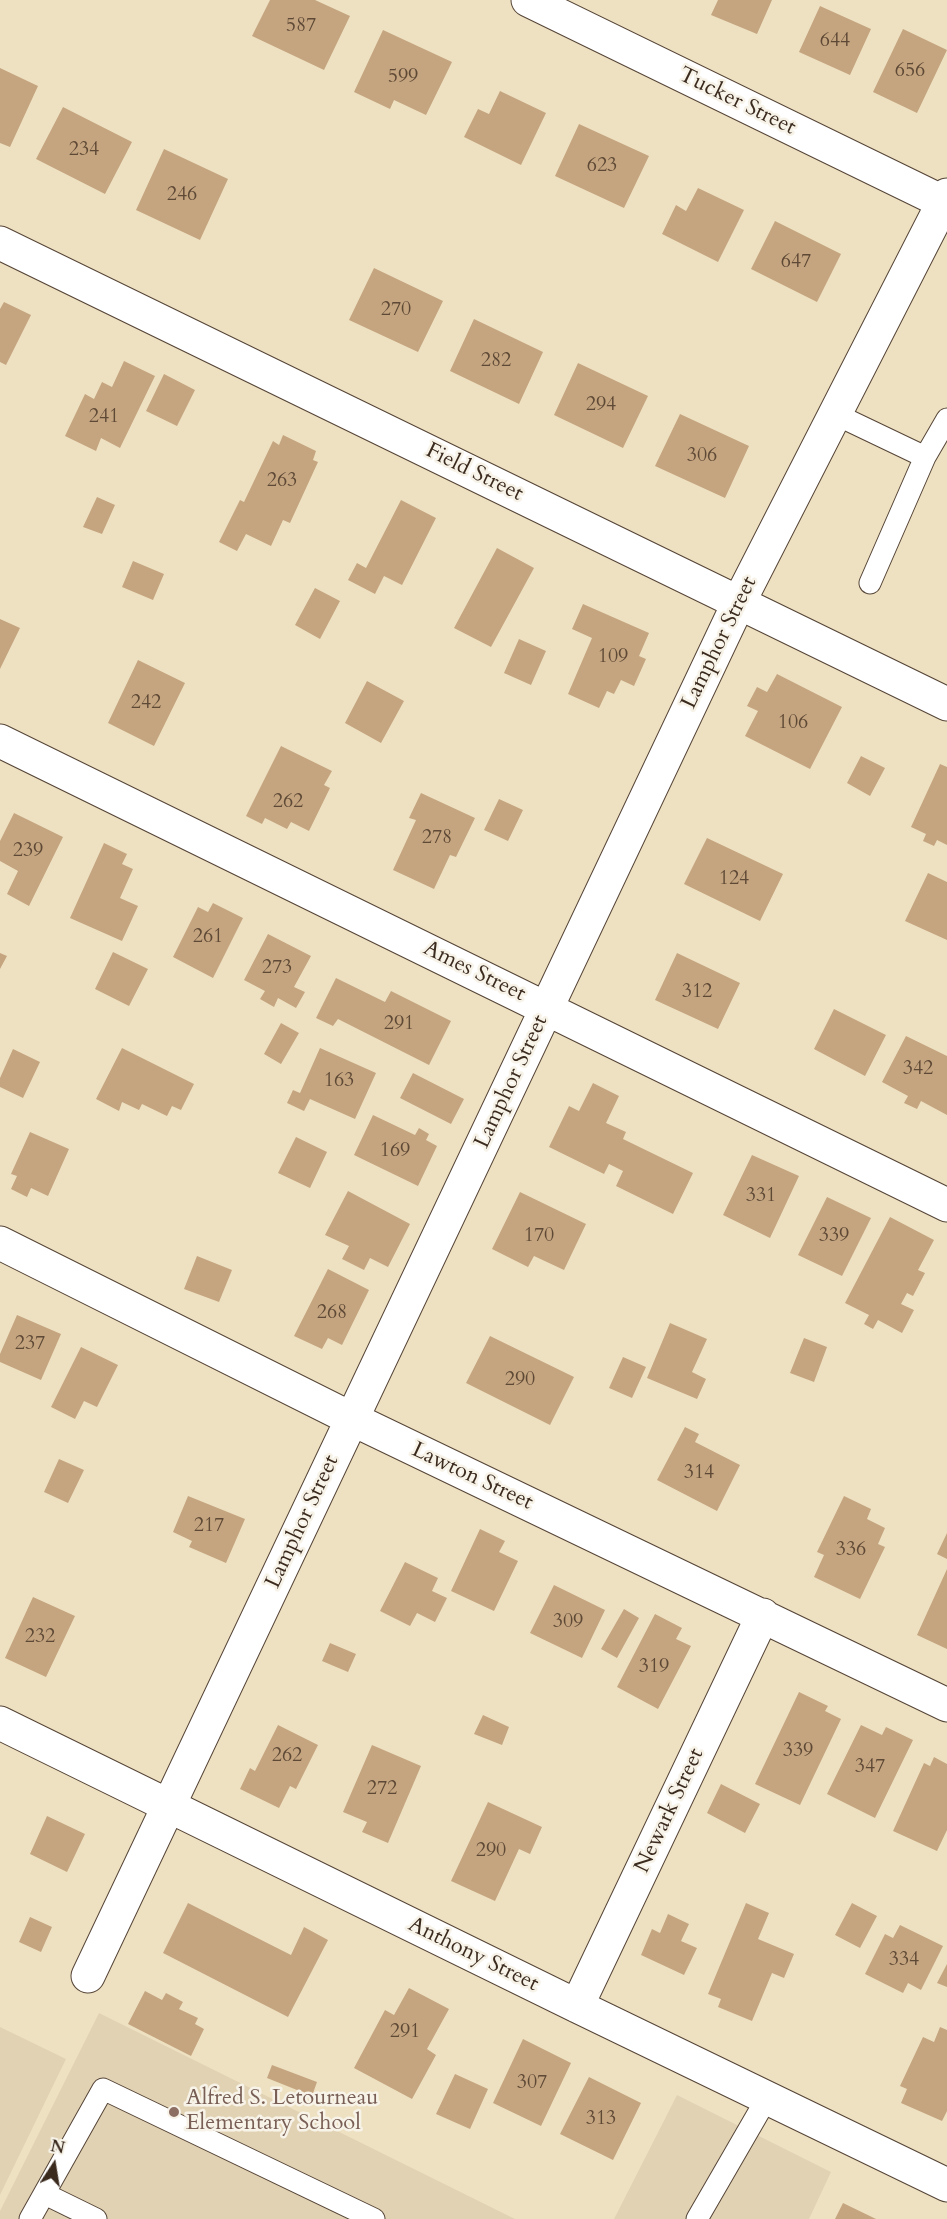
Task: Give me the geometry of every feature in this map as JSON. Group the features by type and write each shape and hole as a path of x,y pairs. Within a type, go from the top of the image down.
{"street":[{"name":"Tucker Street","path":"528,0 946,200"},
{"name":"Lamphor Street","path":"88,1976 739,602 946,200"},
{"name":"Field Street","path":"0,243 947,704"},
{"name":"Ames Street","path":"0,741 947,1205"},
{"name":"Lawton Street","path":"0,1243 352,1419 947,1705"},
{"name":"Newark Street","path":"577,2006 763,1615"},
{"name":"Anthony Street","path":"0,1723 947,2185"}],"lane":[{"path":"835,414 926,457"},
{"path":"870,583 926,457 947,419"},
{"path":"30,2219 103,2089 375,2219"},
{"path":"697,2219 767,2098"},
{"path":"45,2194 96,2219"}],"shaded area":[{"name":"Alfred S. Letourneau Elementary School","path":"99,2013 515,2219 0,2219 0,2211"},
{"path":"0,2027 66,2059 0,2195"},
{"path":"677,2095 831,2172 809,2219 614,2219"}],"building":[{"path":"270,0 315,0 350,16 324,70 252,36"},
{"path":"718,0 772,0 757,34 711,15"},
{"path":"820,6 871,29 850,75 799,52"},
{"path":"903,29 947,50 917,113 873,92"},
{"path":"383,30 452,62 426,115 394,100 390,109 354,92"},
{"path":"0,68 38,86 10,147 0,143"},
{"path":"500,91 546,113 521,165 464,137 478,109 489,114"},
{"path":"63,107 132,142 105,194 36,159"},
{"path":"579,124 649,156 624,208 555,176"},
{"path":"164,149 228,179 200,240 136,210"},
{"path":"698,188 744,210 718,262 662,234 676,205 686,211"},
{"path":"775,221 841,254 817,302 751,269"},
{"path":"374,268 443,301 418,352 349,320"},
{"path":"4,302 31,315 6,365 0,362 0,309"},
{"path":"474,319 543,352 519,404 450,371"},
{"path":"124,361 155,376 120,448 101,438 96,451 65,436 85,394 94,399 102,382 112,387"},
{"path":"578,363 648,396 623,448 554,415"},
{"path":"164,374 195,390 177,426 146,411"},
{"path":"680,414 749,446 725,498 655,466"},
{"path":"283,435 316,451 313,460 318,462 290,523 283,520 271,546 246,534 237,551 219,542 240,500 244,502 273,441 279,445"},
{"path":"97,497 115,505 102,534 83,527"},
{"path":"401,500 436,518 402,585 384,576 375,594 348,580 357,563 366,568"},
{"path":"497,548 534,568 491,647 454,628"},
{"path":"133,561 164,574 153,600 122,587"},
{"path":"315,588 340,601 320,639 295,625"},
{"path":"583,604 649,633 639,656 646,659 634,686 621,680 614,694 607,691 599,708 568,694 592,638 572,629"},
{"path":"0,619 20,628 0,669"},
{"path":"519,639 546,651 531,685 504,673"},
{"path":"138,660 185,683 154,746 108,723"},
{"path":"777,674 842,707 810,769 745,736 758,711 747,706 757,687 767,692"},
{"path":"367,681 404,701 381,743 345,723"},
{"path":"281,746 332,771 324,785 330,788 309,831 291,822 287,829 265,818 262,824 246,816"},
{"path":"861,756 885,768 870,796 847,783"},
{"path":"940,764 947,767 947,845 937,840 934,846 923,841 926,834 911,827"},
{"path":"421,793 475,818 456,857 450,855 434,889 393,870 416,820 409,818"},
{"path":"499,799 523,810 508,841 484,830"},
{"path":"14,813 63,837 29,906 7,894 18,871 0,861 0,841"},
{"path":"707,838 783,874 760,921 684,884"},
{"path":"104,843 127,854 122,864 133,869 120,898 138,906 122,941 70,918"},
{"path":"928,873 947,882 947,940 905,921"},
{"path":"213,903 243,918 213,978 173,957 198,907 208,912"},
{"path":"268,934 311,956 294,987 305,992 296,1008 278,998 274,1007 260,999 265,991 244,980"},
{"path":"113,952 148,969 129,1006 95,989"},
{"path":"0,953 7,956 0,969"},
{"path":"677,953 740,983 718,1029 655,1000"},
{"path":"336,978 385,1002 391,991 451,1021 429,1065 338,1019 333,1026 316,1018"},
{"path":"834,1009 886,1035 865,1076 814,1049"},
{"path":"281,1023 299,1033 281,1064 264,1054"},
{"path":"906,1036 947,1056 947,1115 921,1101 917,1109 904,1103 908,1096 882,1082"},
{"path":"122,1048 194,1084 181,1110 172,1106 167,1116 142,1104 139,1110 122,1102 119,1111 96,1099"},
{"path":"320,1048 376,1073 355,1119 310,1099 304,1111 287,1103 293,1090 300,1093"},
{"path":"13,1049 40,1062 23,1098 0,1087 0,1078"},
{"path":"413,1073 464,1099 451,1124 400,1098"},
{"path":"593,1083 619,1096 606,1123 626,1132 623,1139 693,1173 673,1214 616,1186 623,1171 609,1164 604,1174 549,1147 569,1106 579,1111"},
{"path":"373,1115 415,1135 419,1128 429,1134 426,1140 437,1146 418,1186 354,1155"},
{"path":"30,1132 69,1149 48,1196 31,1188 27,1197 11,1189 17,1176 11,1174"},
{"path":"296,1137 327,1152 310,1188 278,1173"},
{"path":"752,1155 799,1176 770,1238 723,1215"},
{"path":"348,1191 410,1224 388,1267 370,1258 364,1270 342,1259 349,1246 325,1235"},
{"path":"520,1192 586,1224 564,1270 534,1256 528,1267 492,1249"},
{"path":"827,1197 871,1218 842,1276 798,1255"},
{"path":"890,1217 934,1240 918,1270 925,1273 913,1296 907,1293 901,1304 914,1310 902,1333 878,1320 873,1329 864,1324 869,1315 845,1303"},
{"path":"197,1256 232,1270 219,1302 184,1289"},
{"path":"328,1269 369,1290 342,1345 328,1338 322,1349 294,1336"},
{"path":"17,1315 61,1334 41,1380 0,1362 0,1354"},
{"path":"670,1323 707,1339 692,1372 706,1379 697,1399 647,1378"},
{"path":"490,1336 574,1377 550,1425 466,1383"},
{"path":"804,1338 827,1347 814,1382 790,1373"},
{"path":"81,1347 118,1365 97,1407 84,1401 75,1419 51,1407"},
{"path":"623,1357 646,1367 632,1398 609,1388"},
{"path":"685,1427 699,1434 695,1442 740,1465 717,1511 657,1480"},
{"path":"59,1459 84,1470 68,1503 44,1492"},
{"path":"188,1496 245,1519 226,1563 189,1547 192,1541 173,1532"},
{"path":"844,1496 871,1509 867,1519 885,1528 878,1544 885,1547 860,1599 814,1577 824,1555 817,1552"},
{"path":"480,1529 505,1541 499,1552 518,1561 494,1611 451,1591"},
{"path":"947,1533 947,1559 937,1554"},
{"path":"405,1562 438,1578 432,1591 447,1598 435,1622 417,1613 410,1626 380,1611"},
{"path":"947,1569 947,1649 917,1635"},
{"path":"554,1585 605,1610 582,1658 530,1633"},
{"path":"33,1597 75,1616 46,1677 5,1658"},
{"path":"624,1609 639,1618 617,1658 601,1649"},
{"path":"655,1614 682,1628 676,1639 691,1646 658,1709 617,1687"},
{"path":"330,1643 356,1654 348,1672 322,1661"},
{"path":"799,1692 828,1706 825,1711 841,1719 800,1805 755,1784"},
{"path":"483,1715 509,1727 502,1745 474,1734"},
{"path":"278,1725 318,1745 296,1789 290,1786 279,1808 240,1789 250,1768 255,1771"},
{"path":"861,1725 882,1735 886,1727 913,1740 875,1818 827,1794"},
{"path":"372,1745 421,1766 388,1843 362,1832 367,1822 343,1812"},
{"path":"934,1757 947,1764 947,1830 937,1851 893,1831 924,1763 930,1766"},
{"path":"721,1784 760,1804 745,1833 707,1813"},
{"path":"488,1802 542,1827 530,1854 519,1849 495,1901 451,1881"},
{"path":"47,1816 85,1834 67,1872 30,1854"},
{"path":"188,1903 291,1955 304,1927 328,1940 288,2017 163,1953"},
{"path":"746,1903 769,1913 758,1939 794,1954 784,1978 772,1973 752,2021 718,2007 721,1999 708,1994"},
{"path":"852,1903 877,1916 860,1948 835,1935"},
{"path":"668,1914 689,1924 681,1941 697,1948 684,1975 641,1955 652,1929 660,1933"},
{"path":"30,1917 52,1927 41,1952 19,1942"},
{"path":"900,1925 943,1946 921,1990 908,1983 903,1993 865,1974 885,1934 893,1938"},
{"path":"947,1964 947,1987 937,1983"},
{"path":"409,1988 449,2009 427,2049 436,2055 412,2099 354,2068 385,2010 394,2015"},
{"path":"145,1991 162,2000 166,1993 183,2002 179,2009 198,2018 195,2024 204,2029 191,2056 128,2024"},
{"path":"940,2027 947,2030 947,2111 942,2121 901,2103 907,2089 900,2086 923,2037 934,2042"},
{"path":"523,2039 571,2063 541,2126 493,2103"},
{"path":"272,2065 317,2082 312,2096 267,2078"},
{"path":"455,2074 488,2089 470,2129 436,2114"},
{"path":"589,2077 641,2103 613,2160 560,2134"},
{"path":"843,2203 876,2219 835,2219"}],"place":[{"name":"Alfred S. Letourneau Elementary School","path":"174,2112"}]}
